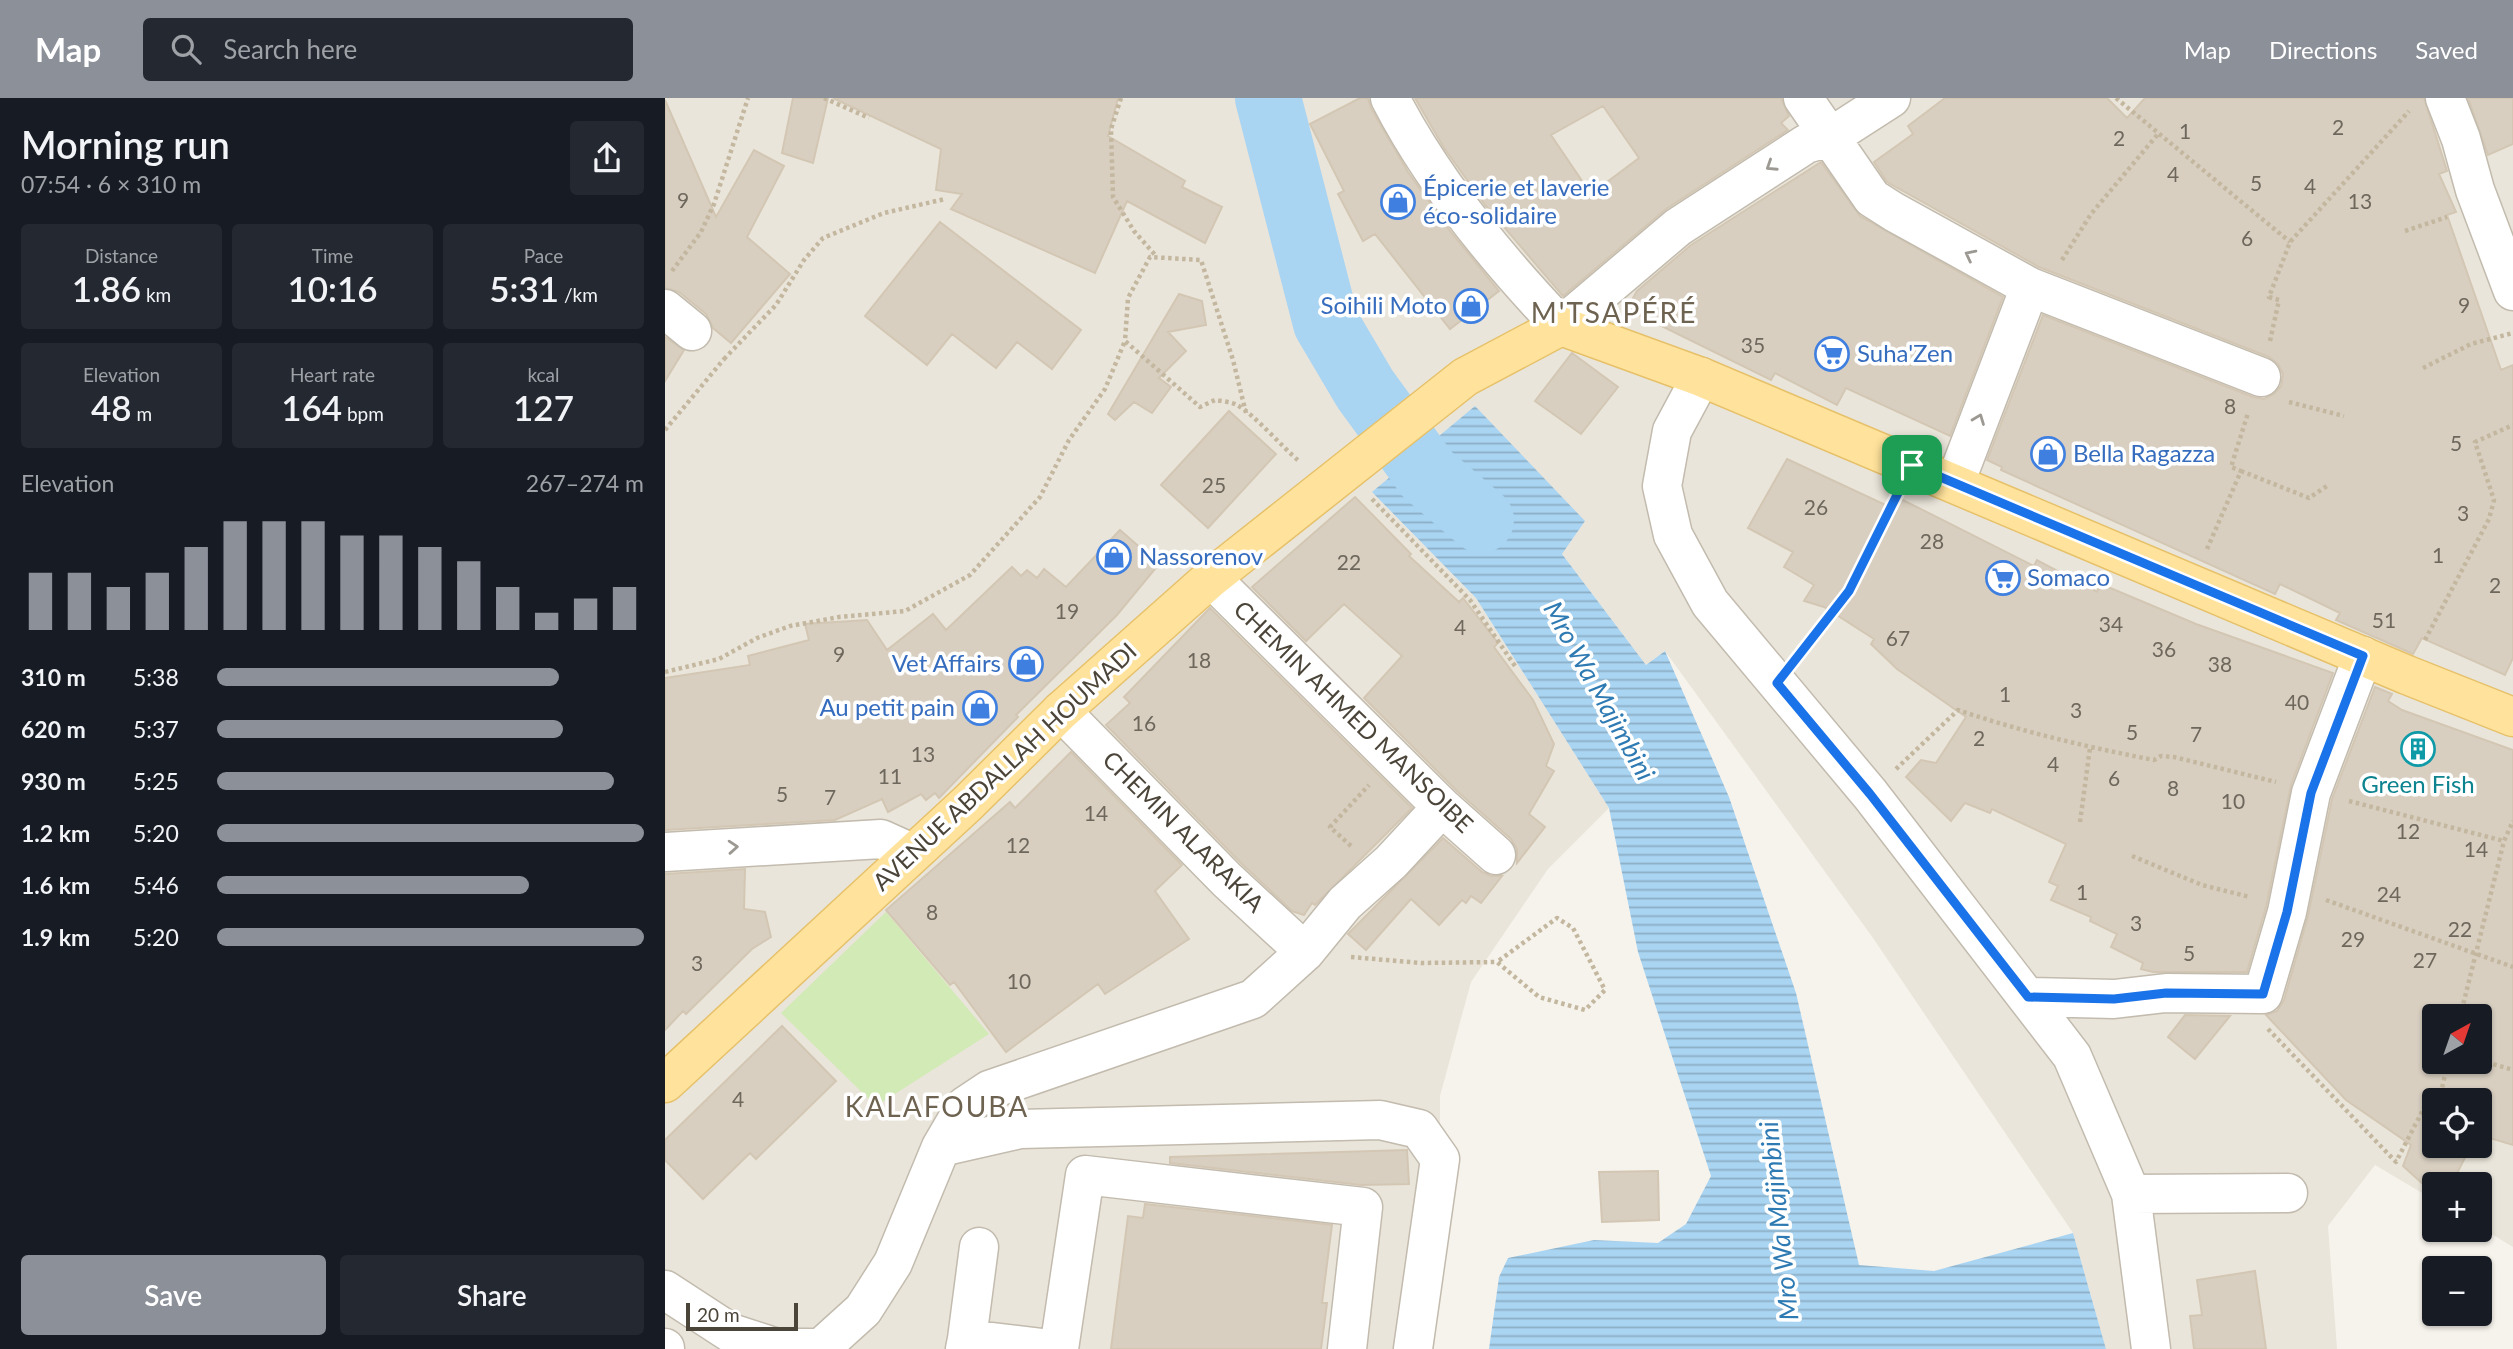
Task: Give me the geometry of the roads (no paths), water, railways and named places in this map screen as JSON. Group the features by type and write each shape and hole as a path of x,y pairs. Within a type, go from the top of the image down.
{"main road":[{"name":"AVENUE ABDALLAH HOUMADI","path":"665,1083 1062,711 1211,578 1465,377 1561,326"},
{"path":"1561,326 1702,377 2407,675 2513,717"}],"street":[{"path":"1390,98 1413,144 1478,230 1561,326 1678,227 1806,144 1832,136 1891,98"},
{"path":"1803,98 1832,136 1872,198 1941,241 2037,289 2270,388"},
{"path":"2430,101 2461,139 2475,190 2513,291"},
{"path":"1955,483 2037,289"},
{"path":"1702,377 1672,431 1662,485 1673,535 1710,603 1870,794 2072,1056 2131,1194 2151,1349"},
{"name":"CHEMIN AHMED MANSOIBE","path":"1211,578 1442,807 1496,855"},
{"path":"2028,997 2114,999 2166,993 2263,994 2287,912 2287,901 2311,793 2363,656"},
{"name":"CHEMIN ALARAKIA","path":"1062,711 1227,880 1305,952"},
{"path":"665,1290 731,1333 777,1349 821,1349 863,1310 893,1263 941,1147 965,1106 989,1090 1253,999 1305,952 1345,903 1442,807"},
{"path":"665,852 881,839 912,853"},
{"path":"941,1147 1020,1129 1380,1120 1419,1129 1440,1159 1413,1349"},
{"path":"1059,1349 1085,1175 1363,1208 1347,1349"},
{"path":"2131,1194 2288,1193"},
{"path":"979,1247 966,1344 1051,1349"}],"water":[{"path":"1475,406 1585,521 1562,554 1646,665 1665,651 1729,797 1796,993 1859,1265 1934,1271 2073,1233 2106,1349 1489,1349 1499,1277 1508,1258 1594,1240 1658,1243 1686,1224 1711,1176 1638,952 1609,808 1476,598 1372,492"}],"waterway":[{"name":"Mro Wa Majimbini","path":"1268,98 1326,323 1365,389 1427,474 1481,520"}],"place":[{"name":"Épicerie et laverie éco-solidaire","path":"1398,202"},
{"name":"Soihili Moto","path":"1471,306"},
{"name":"Suha'Zen","path":"1832,354"},
{"name":"Bella Ragazza","path":"2048,454"},
{"name":"Nassorenov","path":"1114,557"},
{"name":"Somaco","path":"2003,578"},
{"name":"Vet Affairs","path":"1026,664"},
{"name":"Au petit pain","path":"980,708"},
{"name":"Green Fish","path":"2418,749"}],"district":[{"name":"M'TSAPÉRÉ","path":"1614,313"},
{"name":"KALAFOUBA","path":"937,1107"}]}
